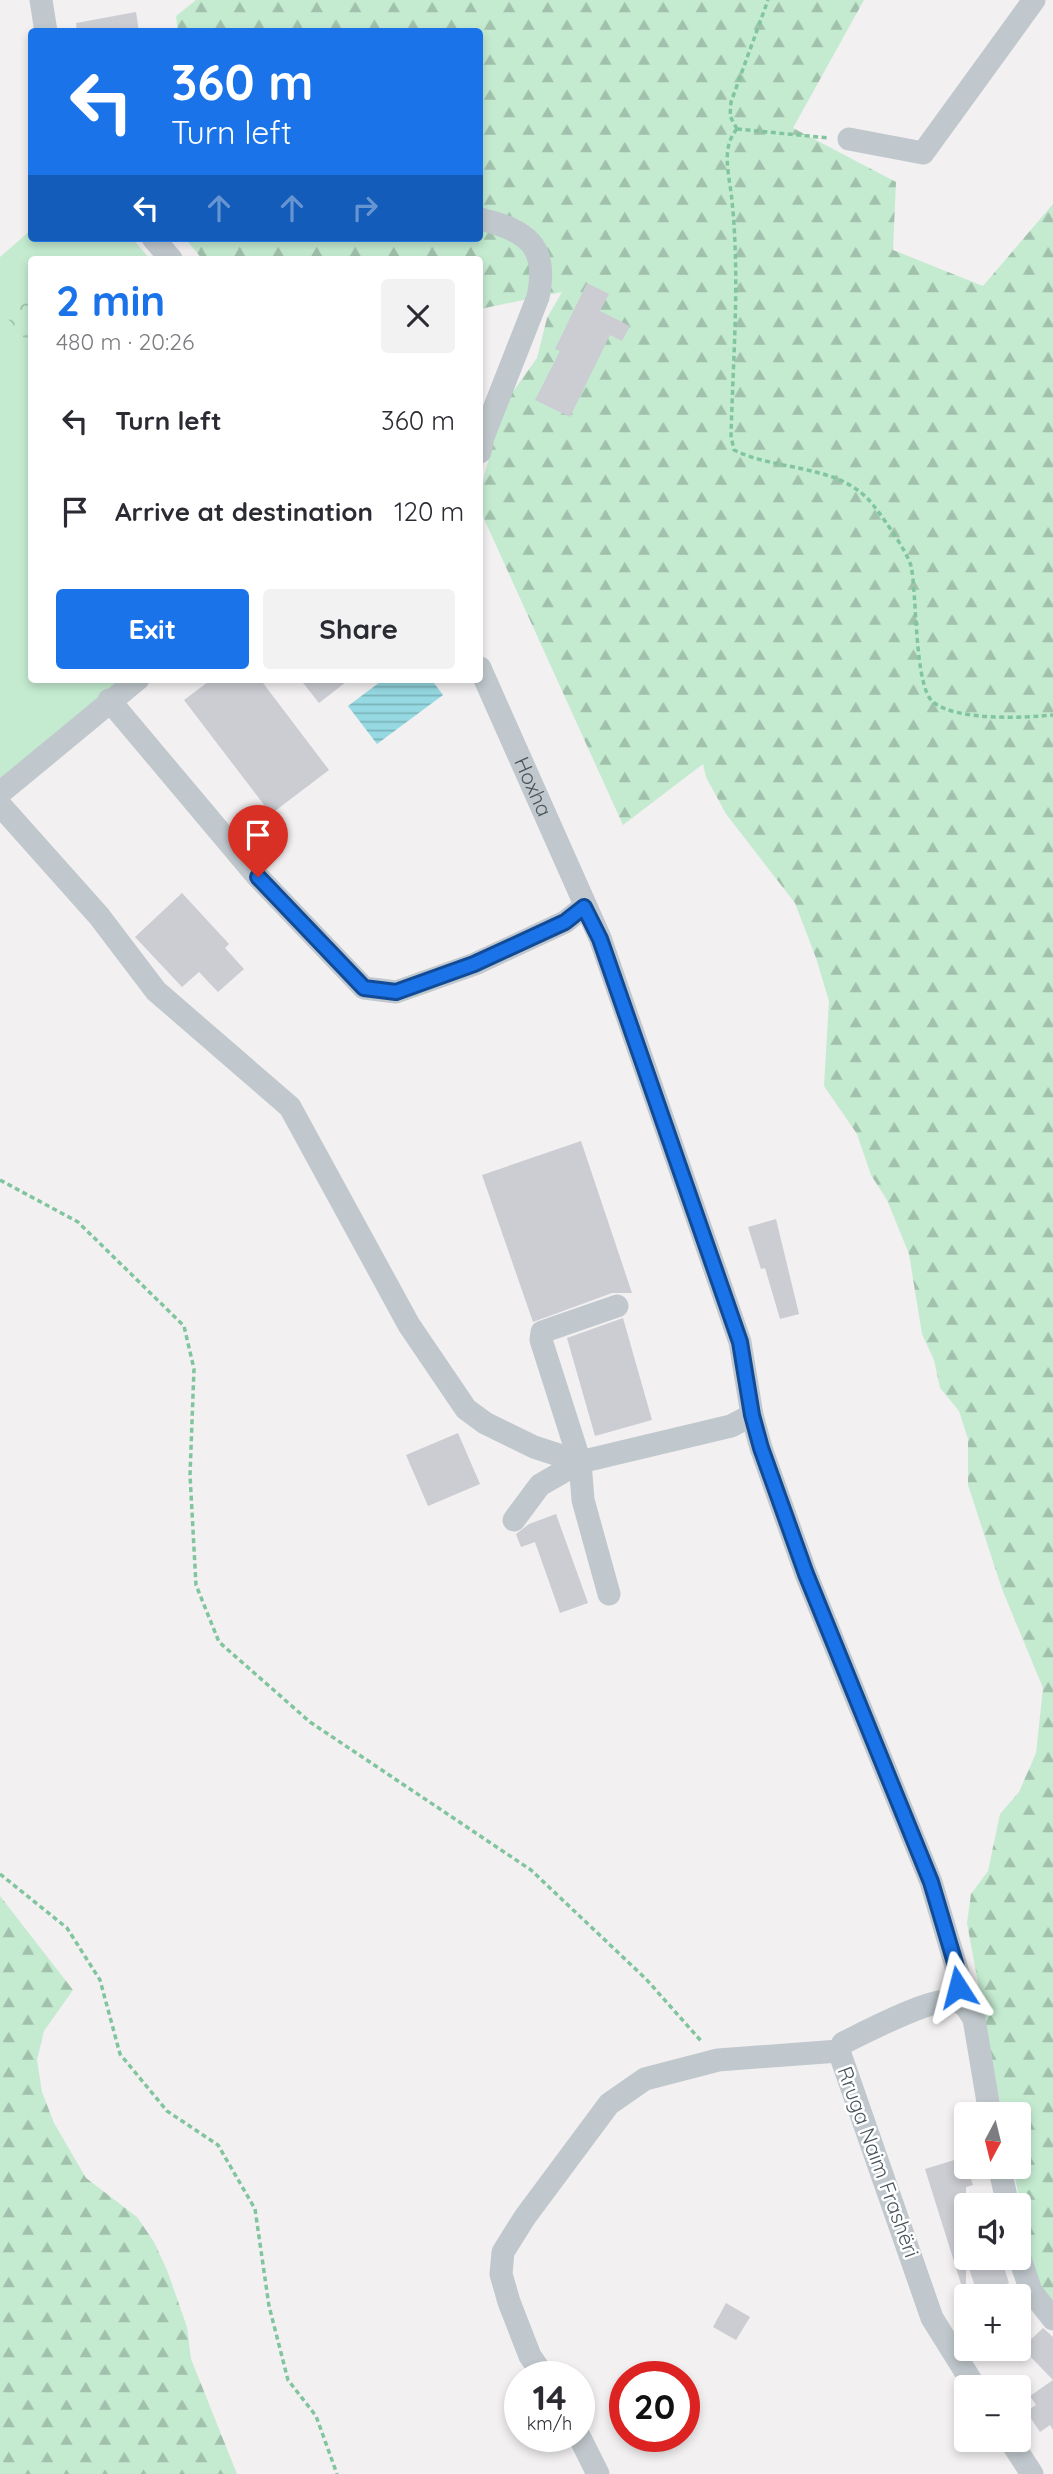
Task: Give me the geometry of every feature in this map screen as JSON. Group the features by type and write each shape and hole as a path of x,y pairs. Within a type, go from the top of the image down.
{"street":[{"path":"41,0 45,28"},
{"path":"849,139 923,153 1034,0"},
{"path":"483,220 503,224 531,241 542,262 543,276 538,298 483,435"},
{"path":"156,242 168,256"},
{"name":"Hoxha","path":"483,675 600,939 740,1342 752,1415 806,1574 931,1882 958,1973 955,2000"},
{"path":"0,793 132,683"},
{"path":"109,700 258,877 364,988 396,992 474,964 565,922 584,907"},
{"path":"0,805 99,916 156,991 290,1107 409,1325 466,1409 485,1423 534,1447 580,1462"},
{"path":"609,1594 583,1500 580,1462 541,1340 542,1332 617,1306"},
{"path":"514,1520 540,1485 580,1462 731,1426 752,1415"},
{"path":"955,2000 967,2006 974,2019 988,2102"},
{"name":"Rruga Naim Frashëri","path":"955,2000 941,2001 906,2013 843,2043 839,2051 932,2318 968,2375"},
{"path":"534,2361 509,2302 501,2274 503,2252 525,2217 609,2104 645,2079 718,2060 839,2051"},
{"path":"1024,2270 1031,2291 1053,2319"},
{"path":"587,2452 598,2474"},
{"path":"1018,2452 1032,2474"}],"path":[{"path":"737,129 730,116 731,102 768,0"},
{"path":"737,129 849,139"},
{"path":"737,129 729,138 727,155 734,229 731,436 734,450 766,463 823,474 849,483 885,520 911,563 919,648 927,696 933,703 970,714 1053,715"},
{"path":"0,1180 78,1222 184,1326 194,1369 190,1475 196,1585 219,1642 310,1722 531,1870 646,1979 718,2060"},
{"path":"0,1874 66,1928 100,1980 120,2054 167,2112 218,2145 255,2209 269,2306 288,2380 316,2416 337,2474"}],"green space":[{"path":"196,0 864,0 793,128 896,182 893,250 983,286 1053,204 1053,2301 1035,2278 1031,2258 1031,2193 1018,2193 1015,2179 1031,2179 1031,2102 1000,2102 967,1923 971,1894 988,1871 1000,1814 1019,1792 1036,1753 1043,1688 1002,1589 968,1485 968,1439 959,1411 940,1388 934,1360 922,1334 909,1254 887,1200 871,1175 857,1134 824,1086 829,1001 795,903 726,814 706,777 703,764 623,825 483,517 483,481 502,407 537,358 547,318 562,292 483,308 483,256 200,256 188,242 483,242 483,28 178,28 176,16"},
{"path":"28,233 28,242 135,242 147,256 28,256 28,683 122,683 0,779 0,257"},
{"path":"83,245 92,256 70,256"},
{"path":"28,291 28,342 3,313"},
{"path":"0,1896 73,1990 44,2031 37,2060 42,2092 54,2123 86,2178 137,2217 154,2242 187,2327 191,2359 237,2474 0,2474"}],"water":[{"path":"379,683 434,683 443,695 377,744 348,706"}],"building":[{"path":"136,12 138,28 77,28 76,23"},
{"path":"587,283 609,294 600,311 630,326 622,341 610,335 570,417 535,400 560,351 555,349"},
{"path":"207,683 263,683 329,770 271,814 184,700"},
{"path":"303,683 345,683 319,703"},
{"path":"182,893 229,944 225,948 244,969 218,992 199,972 182,987 135,937"},
{"path":"581,1141 632,1293 612,1293 533,1322 482,1175"},
{"path":"776,1219 799,1314 780,1319 765,1268 761,1269 748,1227"},
{"path":"623,1318 652,1420 595,1436 567,1338"},
{"path":"458,1433 480,1484 428,1506 406,1455"},
{"path":"556,1514 588,1603 560,1613 535,1542 521,1547 516,1534 529,1524"},
{"path":"954,2160 954,2179 971,2179 973,2185 966,2187 966,2193 954,2193 954,2261 925,2169"},
{"path":"957,2270 966,2270 966,2284 961,2284"},
{"path":"970,2270 1005,2270 1009,2283 1007,2284 974,2284"},
{"path":"726,2303 750,2317 736,2340 713,2327"},
{"path":"1043,2328 1053,2337 1053,2380 1031,2357 1031,2339"},
{"path":"1053,2380 1053,2430 1050,2425 1040,2432 1031,2418 1031,2408 1036,2405 1031,2395"}],"route":[{"path":"258,877 364,988 396,992 474,964 565,922 584,907 600,939 740,1342 752,1415 761,1448 806,1574 862,1706 931,1882 958,1973 958,1987"}]}
